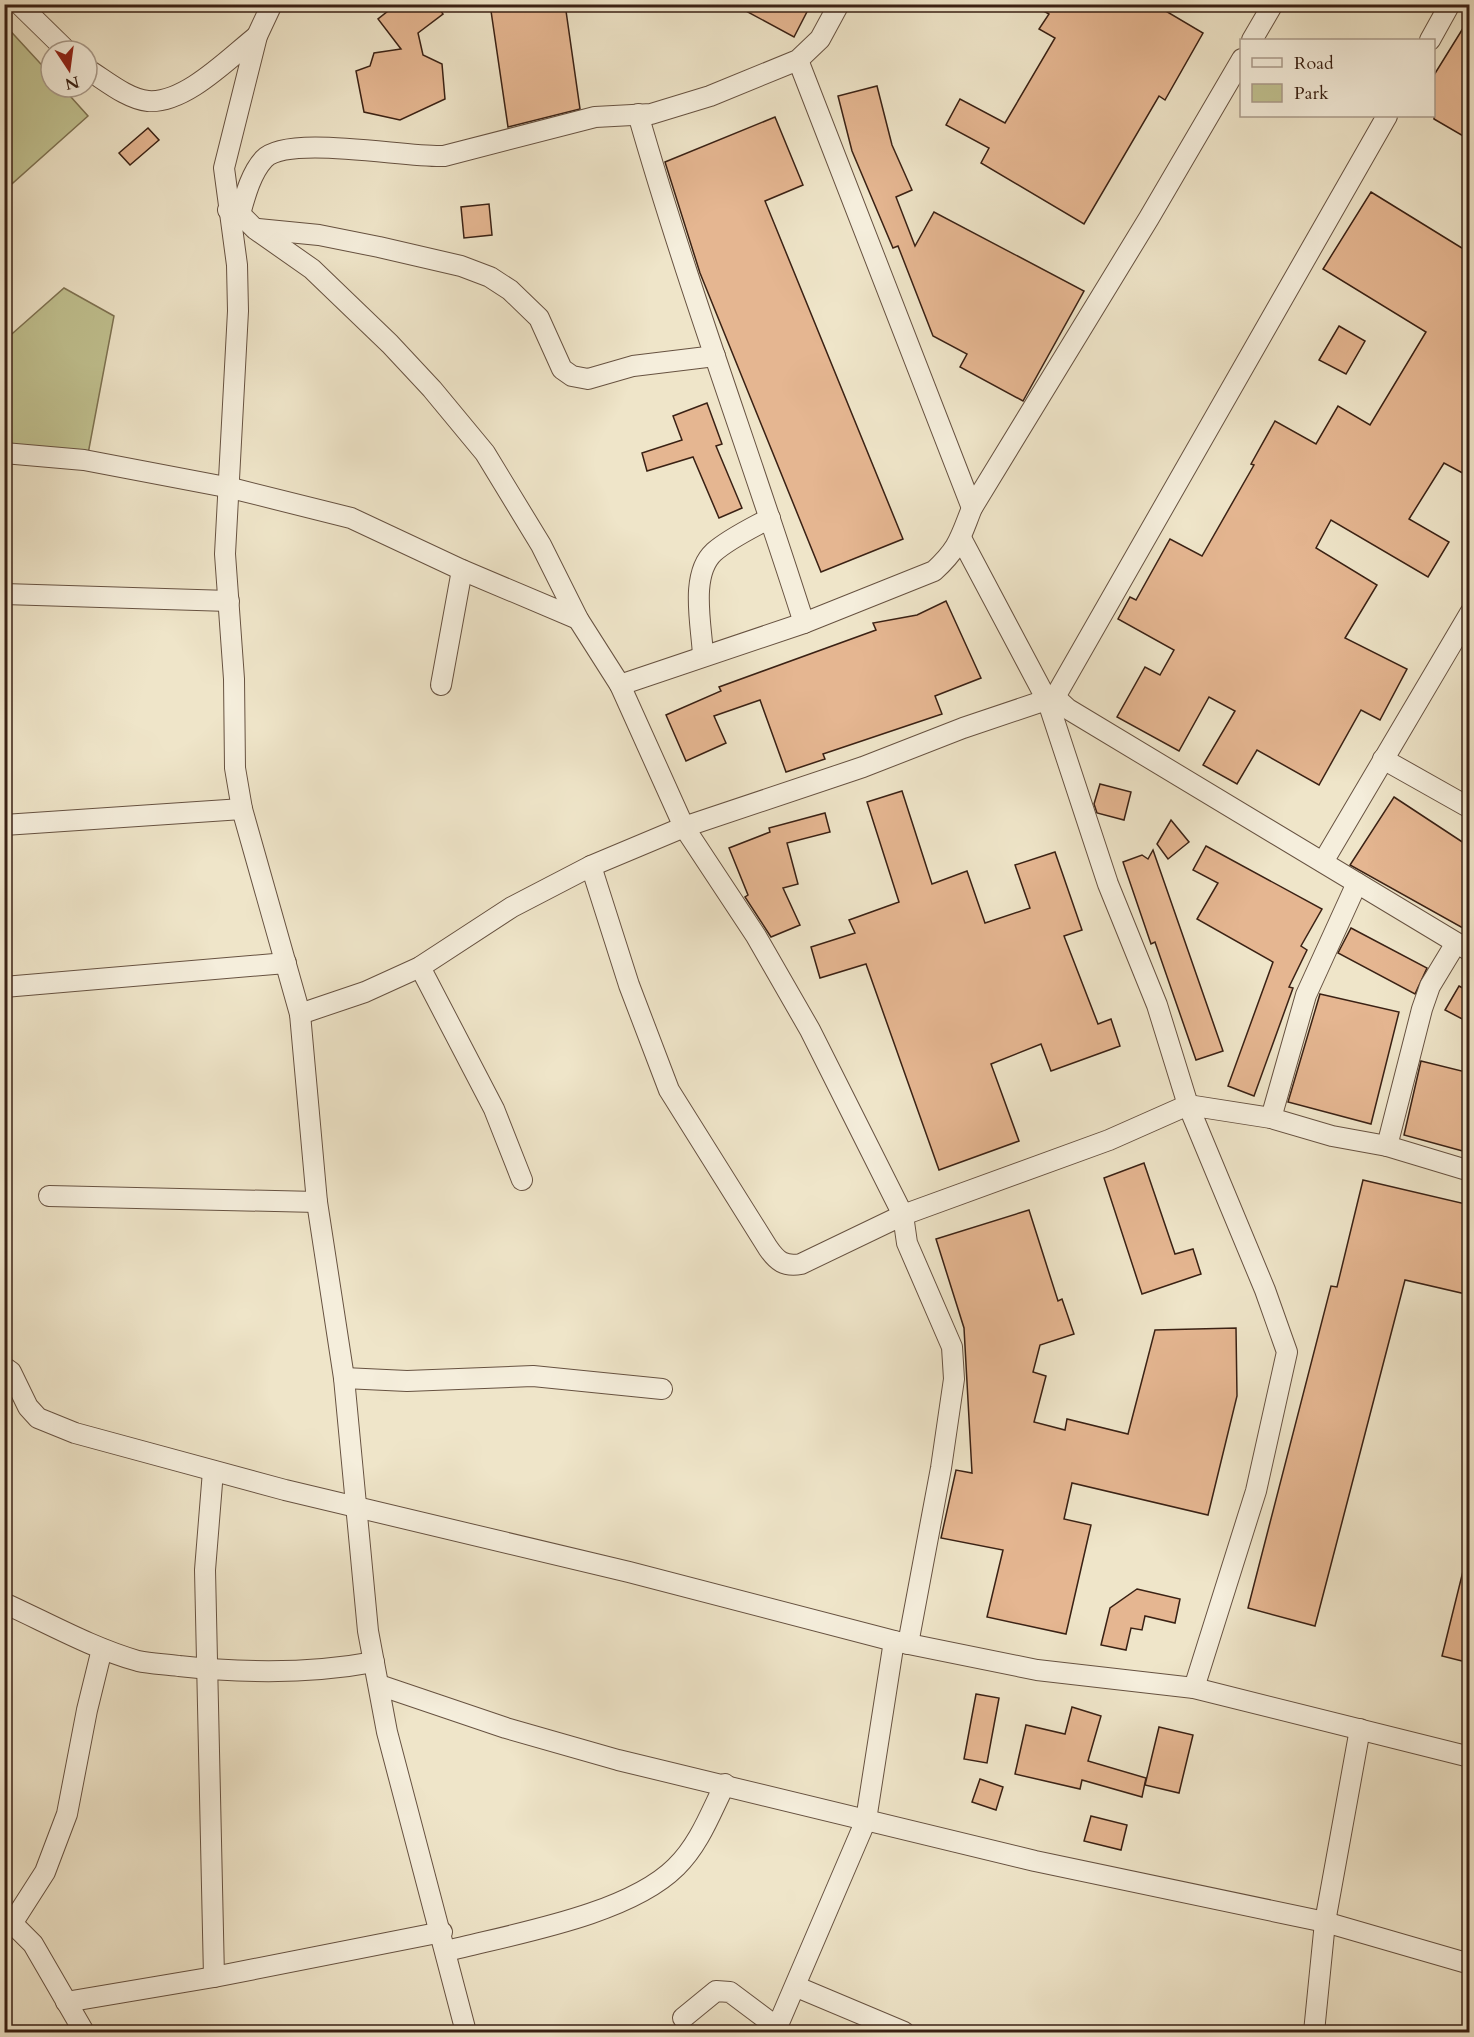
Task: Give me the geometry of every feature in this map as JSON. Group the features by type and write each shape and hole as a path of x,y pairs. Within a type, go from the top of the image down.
{"street":[{"path":"19,4 55,39"},
{"path":"273,4 257,36 224,168 234,212 238,311 231,488 225,554 234,680 236,768 242,809 300,1014 317,1202 344,1378 358,1509 362,1588 374,1662 390,1742 445,1941 466,2032"},
{"path":"234,212 263,160 276,151 331,148 420,157 444,156 465,153 528,133 595,117 675,109 798,60 820,39 839,4"},
{"path":"1253,39 1273,4"},
{"path":"1431,39 1450,4"},
{"path":"99,77 124,93 147,101 168,100 184,93 257,36"},
{"path":"798,60 972,508"},
{"path":"620,685 804,623 934,571 962,540 972,508 1149,218 1240,62"},
{"path":"638,114 661,193 804,623"},
{"path":"300,1014 365,992 420,967 512,907 591,866 684,827 863,767 963,728 1051,700 1386,117"},
{"path":"234,212 312,269 390,344 432,389 485,453 540,546 578,619 620,685 684,827 756,936 810,1030 903,1215 907,1243 952,1347 954,1379 941,1468 901,1643 866,1820 777,2030 730,1992 722,1990 716,1991 683,2018"},
{"path":"255,229 319,235 369,245 461,266 490,277 510,290 539,318 562,369 572,376 588,379 633,366 715,356"},
{"path":"4,453 84,460 231,488 351,518 462,570 578,619"},
{"path":"703,657 699,586 705,565 714,553 770,518"},
{"path":"962,540 1051,700 1108,884 1157,1005 1188,1105 1265,1290 1287,1352 1256,1491 1194,1688"},
{"path":"441,685 462,570"},
{"path":"4,594 229,601"},
{"path":"1323,862 1383,759 1462,641 1470,613"},
{"path":"1051,700 1463,947 1428,993 1387,1146"},
{"path":"1383,759 1470,808"},
{"path":"4,825 242,809"},
{"path":"591,866 629,985 669,1090 777,1260 790,1266 801,1264 903,1215 1109,1140 1188,1105 1271,1118 1332,1136 1387,1146 1470,1171"},
{"path":"1271,1118 1306,994 1357,883"},
{"path":"4,987 285,963"},
{"path":"420,967 494,1108 522,1180"},
{"path":"49,1196 317,1202"},
{"path":"344,1378 407,1381 533,1376 662,1389"},
{"path":"7,1377 38,1418 75,1433 358,1509 629,1572 901,1643 1037,1670 1194,1688 1470,1757"},
{"path":"213,1471 205,1570 214,1977"},
{"path":"4,1603 102,1649 140,1661 208,1669 274,1671 342,1668 374,1662"},
{"path":"84,2032 33,1944 9,1919 45,1872 67,1814 87,1710 102,1649"},
{"path":"380,1685 618,1760 1035,1861 1325,1922 1470,1964"},
{"path":"1314,2032 1325,1922 1360,1730"},
{"path":"66,2002 445,1941 586,1913 623,1900 657,1883 677,1866 693,1846 725,1785"},
{"path":"797,1987 904,2032"}],"green space":[{"path":"4,24 39,62 39,99 73,99 88,116 5,190"},
{"path":"64,288 114,316 88,454 5,460 5,340"}],"building":[{"path":"397,4 436,4 443,14 418,33 423,55 442,64 445,99 400,120 364,112 356,71 370,66 374,53 401,49 378,19"},
{"path":"490,4 565,4 580,109 508,127"},
{"path":"733,4 811,4 794,37"},
{"path":"1031,4 1154,4 1203,33 1165,100 1159,96 1084,224 981,163 989,148 946,125 960,99 1005,123 1055,38 1039,29 1049,14"},
{"path":"1470,17 1470,140 1434,119 1435,73"},
{"path":"877,86 892,145 912,190 896,197 915,246 934,212 1084,291 1023,401 960,367 967,354 933,336 898,246 893,248 852,151 838,96"},
{"path":"775,117 803,185 765,201 903,539 821,572 700,273 665,162"},
{"path":"148,128 159,140 130,165 119,153"},
{"path":"1371,192 1470,253 1470,477 1444,463 1409,519 1449,542 1428,577 1331,520 1316,548 1377,585 1345,638 1407,669 1380,720 1361,710 1319,785 1257,750 1237,784 1203,765 1235,711 1209,697 1179,751 1117,717 1145,667 1160,675 1174,650 1118,619 1130,597 1136,600 1170,539 1202,556 1254,465 1251,464 1275,421 1316,444 1338,406 1370,425 1426,332 1323,269"},
{"path":"489,204 492,235 464,238 461,207"},
{"path":"1339,326 1365,341 1346,374 1319,360"},
{"path":"707,403 722,444 716,446 742,508 719,518 693,457 647,471 642,453 682,440 673,416"},
{"path":"946,601 981,678 935,696 942,714 823,754 825,759 786,772 760,700 714,716 726,743 686,761 666,715 721,691 719,687 876,630 873,623 917,615"},
{"path":"1100,784 1131,792 1124,820 1097,813 1094,804"},
{"path":"902,791 932,884 967,871 985,923 1030,908 1015,865 1055,852 1082,930 1064,936 1098,1024 1111,1019 1120,1046 1051,1071 1041,1044 991,1064 1019,1141 939,1170 866,964 820,978 811,947 855,933 849,920 899,902 867,802"},
{"path":"1394,797 1470,847 1470,932 1350,865"},
{"path":"825,813 830,832 787,843 798,884 783,888 800,925 771,937 745,897 748,895 729,848 770,832 769,828"},
{"path":"1171,820 1189,842 1168,859 1157,844"},
{"path":"1206,846 1322,909 1301,946 1307,950 1289,987 1293,988 1254,1096 1228,1086 1273,962 1197,919 1218,883 1193,870"},
{"path":"1153,850 1223,1051 1196,1060 1155,942 1151,944 1123,862 1142,855 1148,859"},
{"path":"1351,928 1427,968 1415,994 1338,953"},
{"path":"1459,986 1470,992 1470,1023 1445,1010"},
{"path":"1320,994 1399,1012 1371,1124 1288,1102"},
{"path":"1421,1061 1470,1073 1470,1153 1404,1135"},
{"path":"1144,1163 1175,1254 1193,1249 1201,1274 1142,1294 1104,1178"},
{"path":"1363,1180 1470,1205 1470,1295 1405,1280 1315,1626 1248,1608 1331,1286 1337,1287"},
{"path":"1029,1210 1058,1301 1062,1299 1074,1334 1040,1345 1033,1372 1046,1376 1034,1422 1065,1430 1067,1419 1128,1434 1155,1330 1236,1328 1237,1396 1208,1515 1072,1483 1064,1519 1091,1525 1066,1634 987,1617 1003,1550 941,1538 956,1470 972,1473 964,1328 936,1239"},
{"path":"1464,1567 1470,1568 1470,1663 1442,1656"},
{"path":"1137,1589 1180,1599 1175,1623 1145,1616 1142,1630 1131,1628 1126,1650 1101,1645 1110,1608"},
{"path":"976,1694 999,1698 987,1763 964,1759"},
{"path":"1072,1707 1101,1716 1088,1761 1146,1778 1142,1797 1082,1780 1080,1789 1015,1774 1026,1725 1065,1734"},
{"path":"1159,1727 1193,1735 1179,1793 1145,1785"},
{"path":"980,1779 1003,1787 996,1810 972,1802"},
{"path":"1091,1816 1127,1825 1121,1850 1084,1841"}]}
